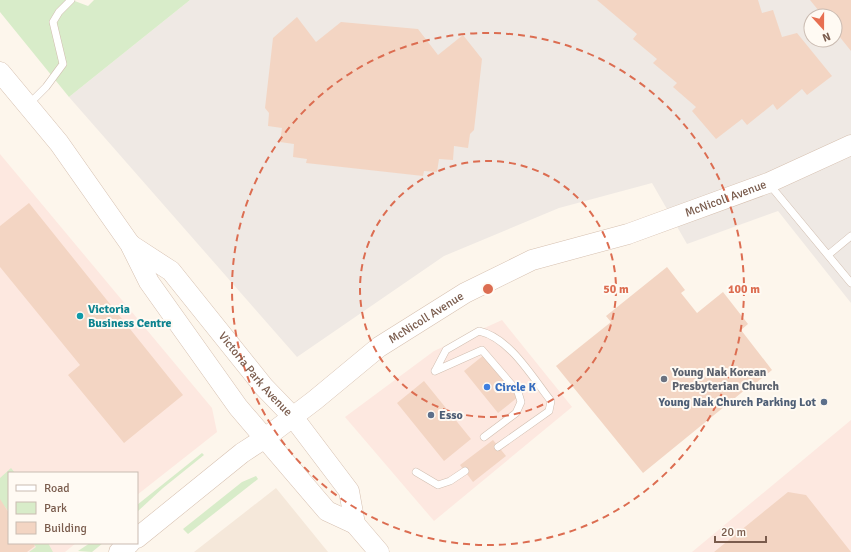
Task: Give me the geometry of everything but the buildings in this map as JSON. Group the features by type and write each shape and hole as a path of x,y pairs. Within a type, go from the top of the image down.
{"main road":[{"name":"Victoria Park Avenue","path":"0,72 59,143 130,244 153,288 238,407 326,511 355,524 379,552"},
{"name":"McNicoll Avenue","path":"138,537 242,453 293,417 379,347 465,293 532,260 628,234 768,183 851,145"},
{"name":"Victoria Park Avenue","path":"130,244 171,272 264,386 293,417 349,491 355,524"},
{"path":"119,552 129,544"}],"lane":[{"path":"28,105 46,88 63,64 53,22 59,12 71,0"},
{"path":"768,183 851,283"},
{"path":"828,256 851,236"},
{"path":"484,437 516,413 521,402 518,392 482,350 436,371 446,350 479,331 489,333 505,343 551,401 549,411 498,447"},
{"path":"416,472 438,486 450,481 465,471"}],"shaded area":[{"path":"190,0 851,0 851,303 778,211 687,244 652,183 559,208 444,256 297,357 69,97"},
{"path":"0,154 212,408 217,432 138,494 138,472 8,472 8,544 75,544 65,552 0,552"},
{"path":"502,320 572,407 434,521 345,417 434,351"},
{"path":"851,420 851,552 692,552"},
{"path":"276,488 328,552 194,552"}],"green space":[{"path":"0,0 72,0 88,6 94,0 190,0 69,97 0,12"},
{"path":"202,453 204,455 163,488 138,511 138,504"},
{"path":"11,468 14,472 8,472 8,511 0,501 0,478"},
{"path":"256,476 258,479 188,534 183,529 242,482"},
{"path":"34,544 49,544 53,552 29,552 36,547"},
{"path":"88,544 102,544 92,552 78,551"}],"place":[{"name":"Victoria Business Centre","path":"80,316"},
{"name":"Young Nak Korean Presbyterian Church","path":"664,379"},
{"name":"Circle K","path":"487,387"},
{"name":"Young Nak Church Parking Lot","path":"824,402"},
{"name":"Esso","path":"431,415"}]}
